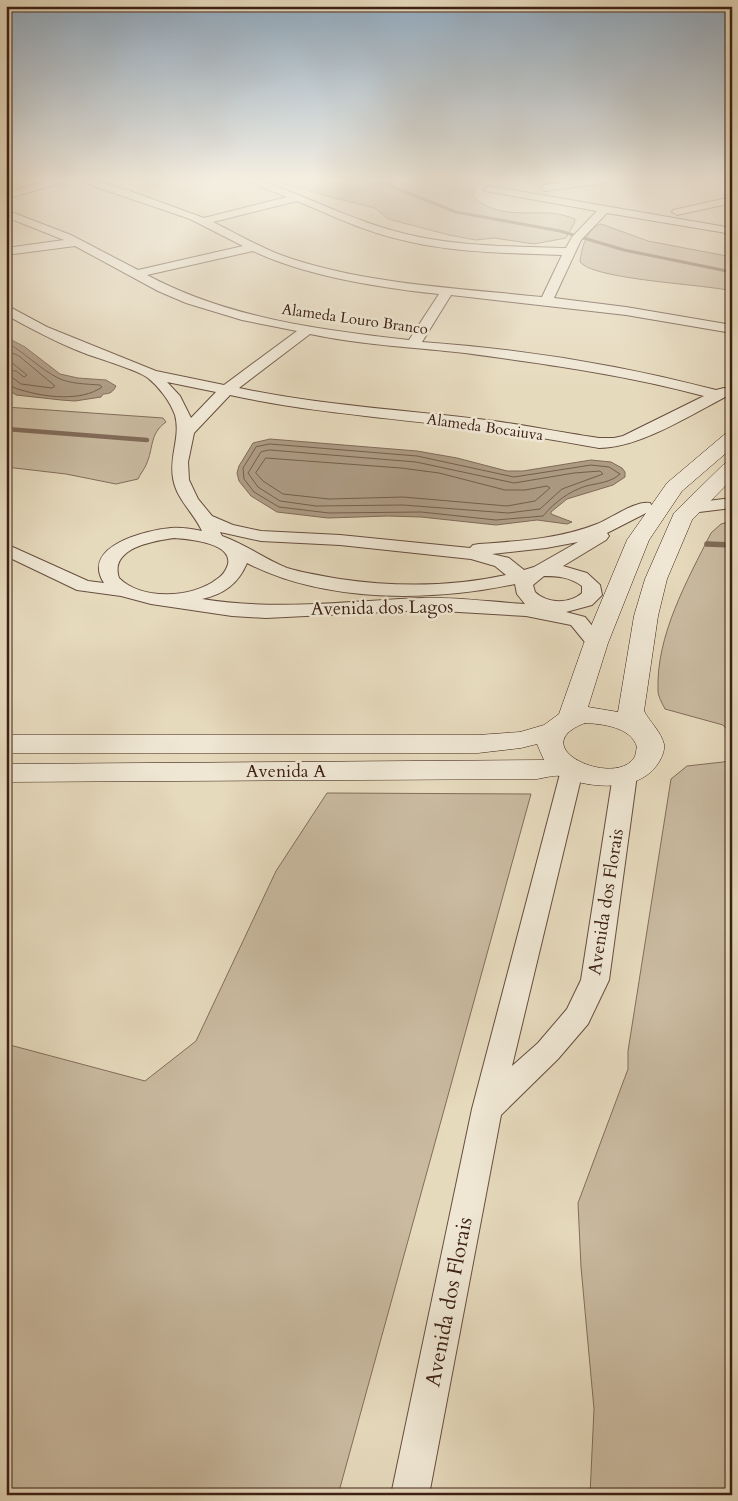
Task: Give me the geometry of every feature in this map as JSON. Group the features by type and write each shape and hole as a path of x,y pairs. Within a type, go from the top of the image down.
{"street":[{"path":"6,252 20,250"},
{"name":"Alameda Louro Branco","path":"91,250 136,274 192,300 247,317 307,330 606,369 725,391"},
{"path":"136,274 240,250"},
{"path":"261,250 304,266 352,278 387,284 546,301 658,316 732,329"},
{"path":"532,250 569,252 546,301"},
{"path":"413,345 447,291"},
{"path":"6,309 42,330 152,374 227,390"},
{"path":"186,432 227,390 307,330"},
{"path":"152,374 173,396 182,414 186,432 180,462 181,480 190,500 221,542 236,556 237,567 234,573"},
{"name":"Alameda Bocaiuva","path":"227,390 368,413 494,426 607,443 619,442 637,435 725,391"},
{"path":"127,592 110,578 108,566 110,561 126,546 143,538 164,534 195,534 221,542 272,568 293,575 346,586 427,598 486,586 526,573 585,546 674,487 732,438"},
{"path":"674,487 638,540 562,724 550,739 551,749 568,768 595,776 610,777 625,775 637,770 646,763 650,754 650,745 631,711 646,616 656,579 682,518 732,467"},
{"path":"164,534 172,528 182,515 190,500"},
{"path":"691,508 732,502"},
{"path":"453,551 517,547 551,542 605,527 644,507"},
{"path":"206,520 228,529 261,536 340,540 453,551 482,556 526,573 559,571 576,574 587,581 593,590 590,599 578,605 526,610"},
{"name":"Avenida dos Lagos","path":"156,598 180,598 203,593 222,584 254,558 269,550 285,545 340,540"},
{"path":"517,547 508,552 506,557 526,573"},
{"name":"Avenida dos Lagos","path":"6,549 84,586 232,610 266,612 427,598 526,610 578,621"},
{"path":"526,573 524,590 531,599 554,607 578,621 596,643"},
{"path":"562,724 598,715 612,717 626,721 645,736"},
{"name":"Avenida A","path":"6,744 478,744 521,740 562,724"},
{"name":"Avenida A","path":"6,772 537,770 568,768"},
{"name":"Avenida dos Florais","path":"410,1495 487,1109 568,768"},
{"name":"Avenida dos Florais","path":"487,1109 548,1051 578,1016 595,980 625,775"}],"shaded area":[{"path":"582,250 695,250 732,257 732,291 651,281 606,273 590,268 580,262"},
{"path":"6,407 163,418 166,422 154,436 148,459 138,479 116,484 66,474 6,467"},
{"path":"732,521 732,735 723,725 665,709 658,691 662,649 683,589 711,533 721,524"},
{"path":"732,761 732,1495 590,1495 594,1409 581,1267 578,1203 628,1069 628,1051 671,779 687,766"},
{"path":"327,793 531,794 338,1495 6,1495 6,1044 145,1081 196,1041 276,871"}],"water":[{"path":"6,337 25,347 60,374 78,378 106,380 116,386 114,390 108,394 103,394 101,397 75,401 16,395 6,388"},
{"path":"270,439 417,451 457,458 507,471 523,471 591,460 611,462 622,468 625,472 625,477 613,485 567,499 551,512 551,514 572,522 567,524 537,520 496,525 421,517 388,516 328,518 277,512 251,496 239,481 237,473 239,466 253,443"}],"waterway":[{"path":"624,250 732,272"},
{"path":"6,429 147,440"},
{"path":"707,544 732,545"}]}
